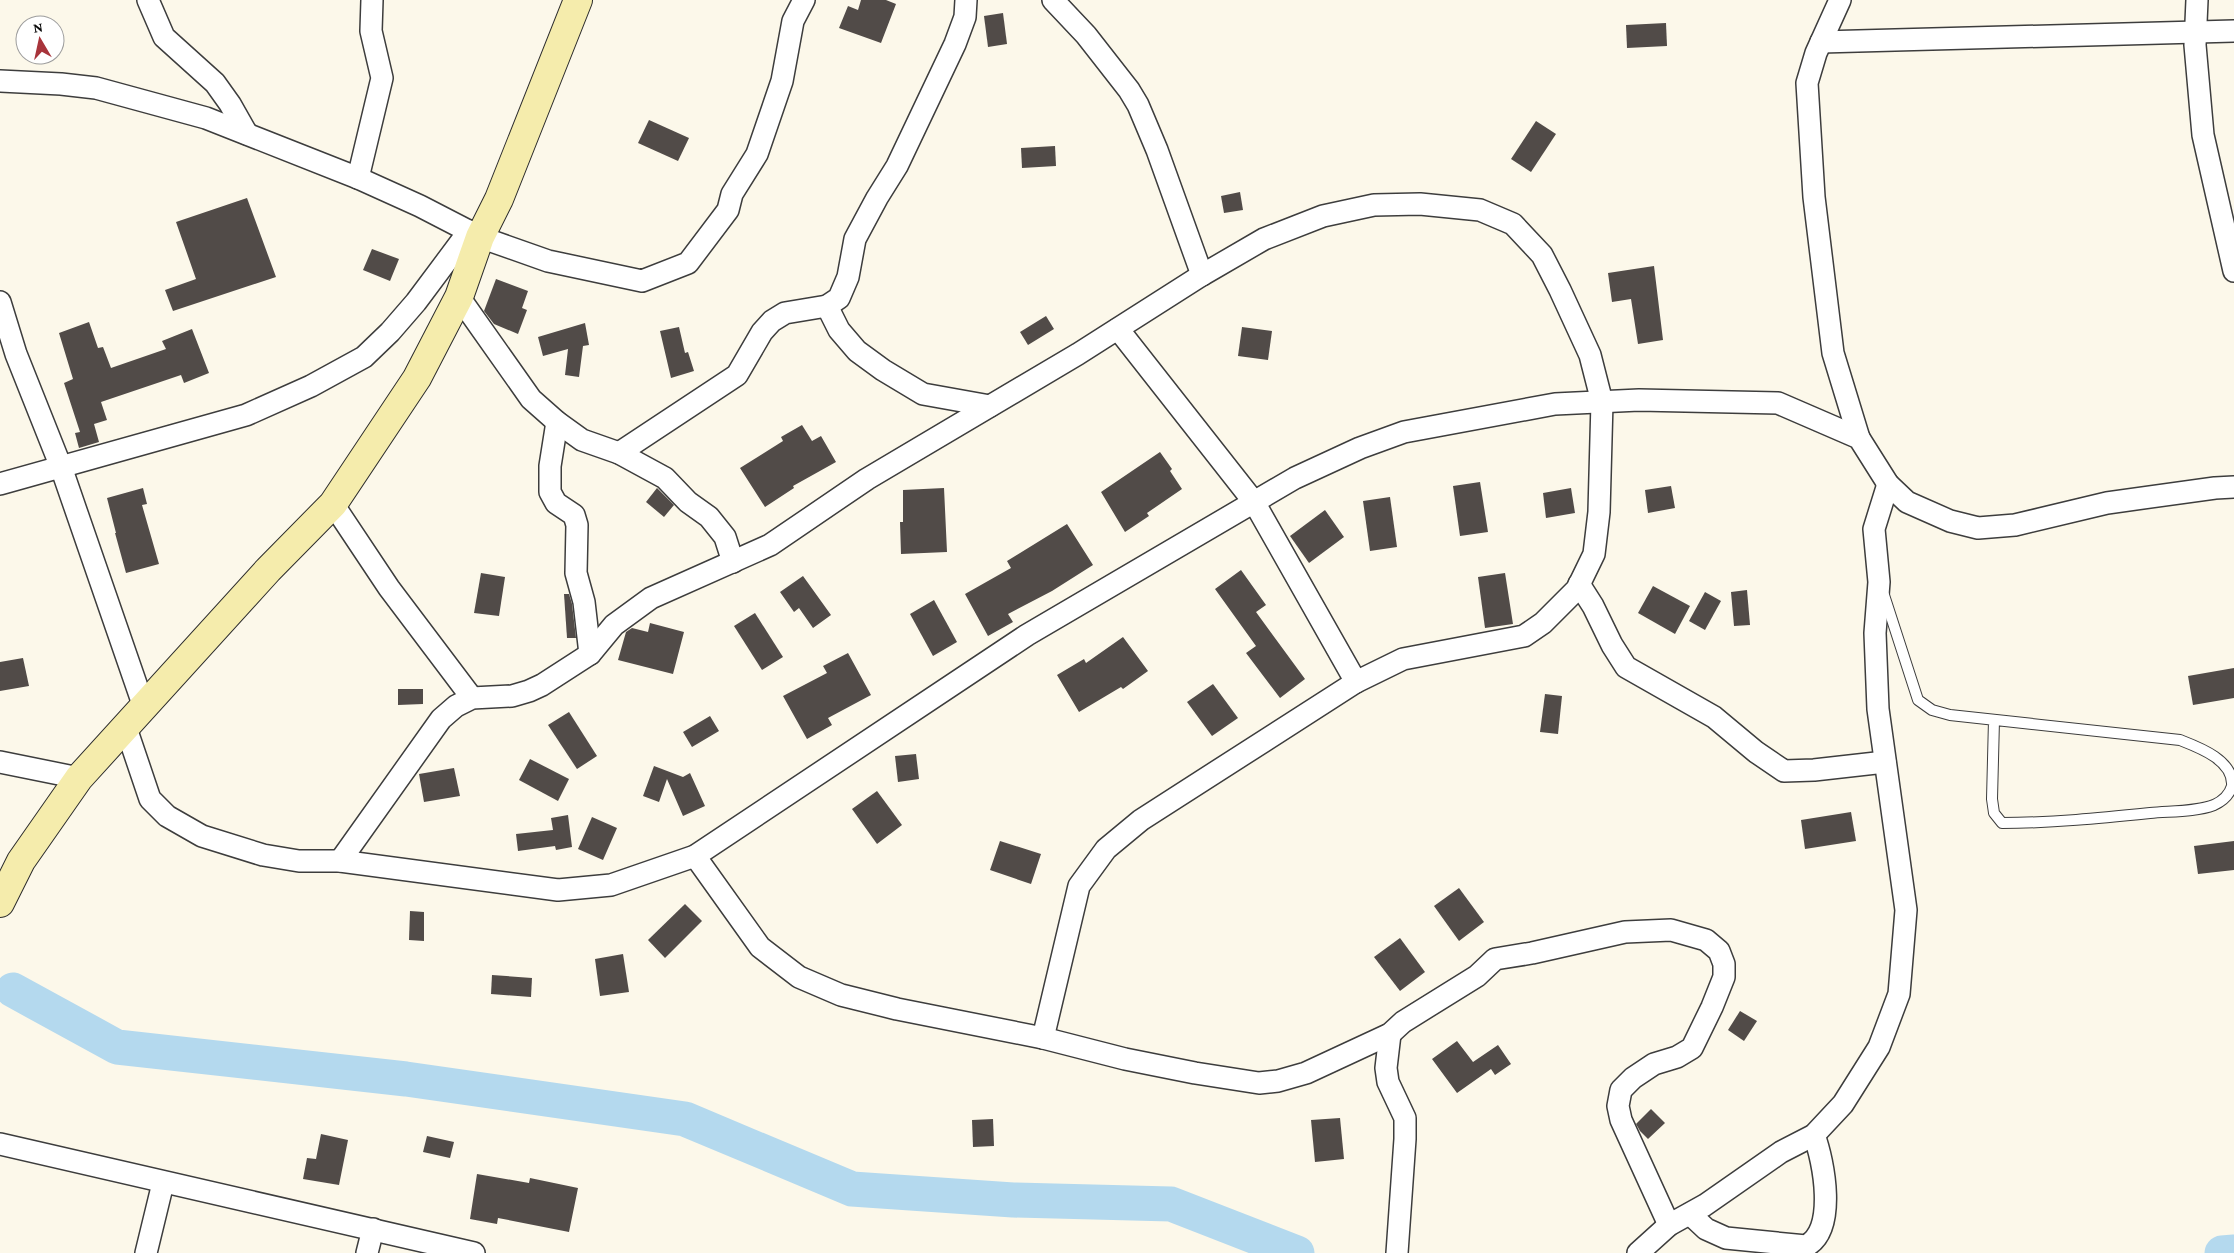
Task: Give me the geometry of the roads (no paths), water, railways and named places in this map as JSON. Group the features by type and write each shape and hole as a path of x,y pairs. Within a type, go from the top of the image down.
{"street":[{"path":"148,0 164,37 215,83 230,104 247,134"},
{"path":"358,178 382,78 371,31 372,0"},
{"path":"0,484 246,415 311,386 364,357 390,332 475,234 499,199 578,0"},
{"path":"0,81 96,88 206,118 358,178 475,234 548,261 642,281 688,263 728,210 732,194 757,154 782,82 793,21 804,0"},
{"path":"619,453 737,375 762,332 772,321 786,313 827,306 839,298 848,277 855,239 897,166 955,44 965,17 966,0"},
{"path":"1053,0 1092,43 1129,90 1138,105 1157,150 1202,275"},
{"path":"1840,0 1821,42 1807,83 1814,196 1833,353 1859,438 1888,484 1906,502 1950,521 1978,528 2015,525 2107,503 2234,487"},
{"path":"2197,0 2195,45 2203,135 2234,271"},
{"path":"1821,42 2234,32"},
{"path":"340,861 441,719 456,706 472,698 512,696 530,692 590,654 614,625 651,598 770,545 867,479 1264,239 1323,216 1374,205 1420,204 1480,210 1513,224 1542,255 1590,355 1602,402 1599,512 1594,554 1577,589 1543,623 1524,636 1403,659 1356,682 1142,820 1106,849 1079,886 1043,1038"},
{"path":"0,904 20,862 79,778 268,570 334,504 418,378 459,297 475,234"},
{"path":"459,297 531,399 557,422 582,440 619,453 665,478 688,502 709,517 724,537 733,562"},
{"path":"0,302 16,354 61,467 144,707"},
{"path":"827,306 839,330 857,351 883,370 923,394 957,402 990,406"},
{"path":"1118,329 1254,502 1356,682"},
{"path":"126,728 150,799 167,816 202,836 263,855 299,861 340,861 558,890 611,885 695,856 1027,635 1296,478 1360,448 1404,432 1555,404 1639,400 1778,403 1859,438"},
{"path":"557,422 550,466 550,492 556,503 574,515 577,524 576,573 584,602 590,654"},
{"path":"1638,1253 1669,1225 1690,1214 1781,1152 1814,1135 1843,1104 1879,1047 1899,994 1906,910 1878,709 1875,633 1879,582 1874,529 1888,484"},
{"path":"334,504 389,588 472,698"},
{"path":"1579,584 1626,667 1714,717 1756,752 1784,771 1814,770 1885,762"},
{"path":"0,762 79,778"},
{"path":"695,856 760,947 799,977 841,995 897,1009 1043,1038 1186,1072 1260,1083 1278,1081 1306,1073 1390,1034 1404,1022 1477,976 1495,959 1532,953 1625,932 1671,930 1706,940 1720,951 1724,964 1724,977 1692,1048 1677,1057 1654,1064 1633,1078 1621,1090 1618,1106 1621,1120 1669,1225"},
{"path":"1390,1034 1386,1068 1388,1082 1404,1118 1405,1132 1397,1253"},
{"path":"1690,1214 1706,1229 1726,1238 1806,1246 1814,1242 1822,1230 1826,1194 1820,1150 1814,1135"},
{"path":"0,1144 474,1253"},
{"path":"146,1253 163,1183"},
{"path":"367,1253 373,1229"}],"lane":[{"path":"1879,582 1918,700 1932,710 1950,715 2180,740 2208,751 2222,762 2229,769 2233,779 2231,789 2224,799 2200,808 2050,823 2002,823 1994,813 1992,799 1994,720"}],"waterway":[{"path":"13,990 117,1047 406,1079 685,1119 852,1189 1013,1200 1171,1204 1297,1253"},
{"path":"2222,1253 2234,1252"}]}
